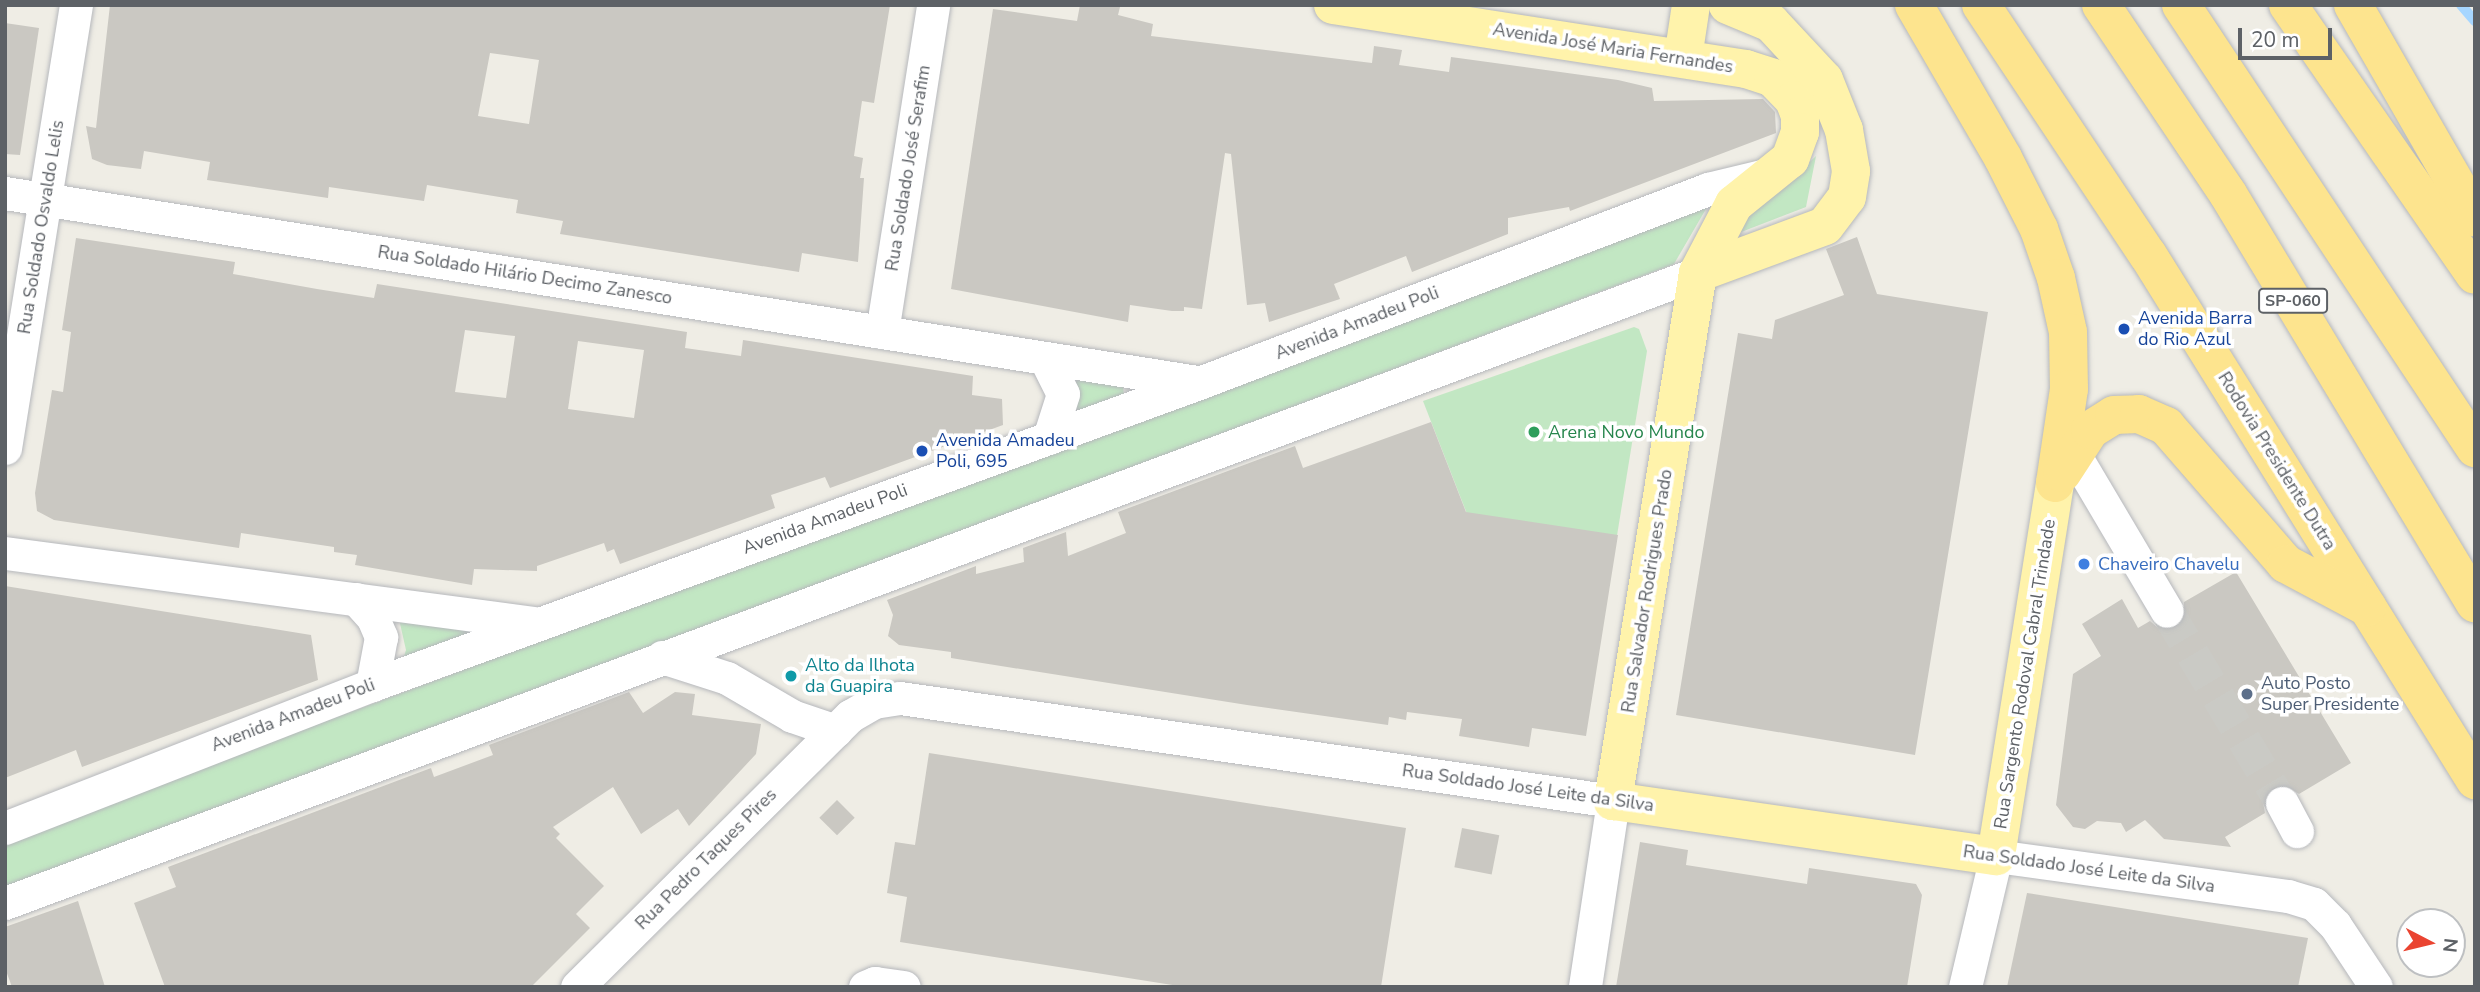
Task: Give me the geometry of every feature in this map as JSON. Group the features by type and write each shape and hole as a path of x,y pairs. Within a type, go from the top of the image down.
{"highway":[{"path":"1914,5 2003,158 2039,229 2056,278 2068,332 2069,389 2065,468"},
{"name":"Rodovia Presidente Dutra","path":"1981,5 2148,255 2475,780"},
{"name":"SP-060","path":"2101,5 2228,194 2475,603"},
{"path":"2181,5 2475,448"},
{"path":"2288,5 2475,275"},
{"path":"2353,5 2475,217"},
{"path":"2065,468 2090,430 2114,415 2139,414 2166,426 2286,564 2369,608"}],"main road":[{"name":"Avenida José Maria Fernandes","path":"1333,5 1683,58 1773,78 1794,100 1800,132 1790,159 1766,175"},
{"path":"1683,58 1691,5"},
{"path":"1698,273 1825,226 1846,197 1851,171 1844,130 1824,80 1771,23 1728,5"},
{"name":"Rua Salvador Rodrigues Prado","path":"1613,801 1698,273 1720,224 1766,175"},
{"name":"Rua Sargento Rodoval Cabral Trindade","path":"1996,856 2065,468"},
{"name":"Rua Soldado José Leite da Silva","path":"1613,801 1996,856"}],"street":[{"name":"Rua Soldado Osvaldo Lelis","path":"5,448 76,5"},
{"name":"Rua Soldado José Serafim","path":"882,332 933,5"},
{"name":"Avenida Amadeu Poli","path":"5,828 372,685 1199,383 1708,189 1766,175"},
{"name":"Rua Soldado Hilário Decimo Zanesco","path":"5,193 1199,383"},
{"path":"5,903 1698,273"},
{"path":"1045,358 1063,394 1049,438"},
{"path":"2065,468 2167,611"},
{"path":"5,553 540,623"},
{"path":"356,599 373,618 381,637 372,685"},
{"path":"662,657 727,678 792,716 836,731"},
{"name":"Rua Soldado José Leite da Silva","path":"836,731 874,702 900,698 1613,801"},
{"name":"Rua Pedro Taques Pires","path":"577,987 836,731"},
{"name":"Rua Salvador Rodrigues Prado","path":"1585,987 1613,801"},
{"name":"Rua Soldado José Leite da Silva","path":"1996,856 2288,896 2314,904 2335,925 2376,987"},
{"name":"Rua Sargento Rodoval Cabral Trindade","path":"1965,987 1996,856"},
{"path":"865,987 875,983 904,987"}],"green space":[{"path":"1816,156 1806,207 1723,239 1738,208 1787,184"},
{"path":"1710,202 1674,264 5,890 5,840 453,674 610,610"},
{"name":"Arena Novo Mundo","path":"1634,327 1639,329 1647,351 1614,554 1469,519 1423,401"},
{"path":"1075,377 1123,386 1124,397 1071,417 1077,397"},
{"path":"399,619 480,628 402,663 406,650"}],"building":[{"path":"110,5 890,5 874,103 862,101 854,156 863,158 860,178 864,178 858,262 802,253 799,272 560,234 563,221 516,213 518,200 427,185 424,201 329,187 328,198 207,180 210,162 144,151 141,169 107,165 92,159 86,126 96,128","holes":["490,53 539,60 529,124 478,116"]},
{"path":"1080,5 1120,7 1118,15 1153,24 1151,36 1372,63 1374,46 1402,50 1399,65 1449,72 1451,57 1618,80 1652,88 1654,101 1763,99 1775,112 1776,133 1570,211 1569,207 1508,218 1508,234 1412,272 1406,256 1334,284 1340,299 1269,322 1265,303 1247,305 1231,154 1225,153 1202,309 1184,307 1184,311 1172,311 1130,305 1128,322 951,289 993,9 1077,21"},
{"path":"5,23 39,28 20,155 5,154"},
{"path":"1857,237 1877,294 1988,312 1915,755 1676,715 1738,333 1772,339 1775,320 1844,295 1826,249"},
{"path":"76,238 235,262 233,274 374,298 377,284 687,332 685,348 741,356 743,340 973,376 972,395 1002,399 1003,425 830,488 825,477 771,495 775,508 620,564 614,549 607,552 604,543 537,566 537,571 474,569 472,585 355,565 357,555 334,552 334,547 241,533 239,548 54,520 37,511 35,493 52,390 63,392 71,332 62,330","holes":["465,330 515,336 506,398 455,392","578,341 644,350 634,418 568,409"]},
{"path":"1431,422 1466,512 1618,535 1586,736 1532,728 1529,747 1459,736 1462,719 1407,712 1406,720 1389,717 1388,725 1247,705 951,658 951,652 899,645 888,636 893,615 887,600 976,566 976,574 1024,562 1023,548 1066,532 1068,556 1126,533 1118,512 1295,446 1303,468"},
{"path":"2236,572 2351,763 2299,794 2283,784 2272,786 2263,802 2265,813 2225,837 2231,847 2164,839 2145,820 2126,832 2121,823 2097,821 2085,829 2073,827 2056,805 2073,674 2101,656 2082,624 2122,599 2138,628 2150,621 2158,628 2176,628 2184,620 2184,602"},
{"path":"5,586 311,635 318,680 82,767 76,750 5,778"},
{"path":"629,692 643,713 675,692 695,694 692,715 761,724 756,754 689,826 678,809 641,834 613,787 553,827 560,834 556,838 604,886 576,914 590,928 531,987 165,987 134,903 176,887 168,867 431,768 434,777 493,755 489,745"},
{"path":"929,753 1406,828 1381,987 1185,987 900,942 907,897 887,893 895,842 915,845"},
{"path":"837,800 855,818 837,835 819,818"},
{"path":"1462,828 1499,835 1492,875 1454,867"},
{"path":"1640,842 1688,850 1686,865 1807,884 1809,868 1916,884 1922,895 1907,987 1616,987"},
{"path":"2027,893 2308,938 2298,987 2007,987"},
{"path":"78,901 105,987 12,987 5,968 5,927"}],"waterway":[{"path":"2461,5 2475,21"}],"tunnel":[{"path":"2167,611 2282,803"}],"place":[{"name":"Avenida Barra do Rio Azul","path":"2124,329"},
{"name":"Arena Novo Mundo","path":"1534,432"},
{"name":"Avenida Amadeu Poli, 695","path":"922,451"},
{"name":"Chaveiro Chavelu","path":"2084,564"},
{"name":"Alto da Ilhota da Guapira","path":"791,676"},
{"name":"Auto Posto Super Presidente","path":"2247,694"}]}
